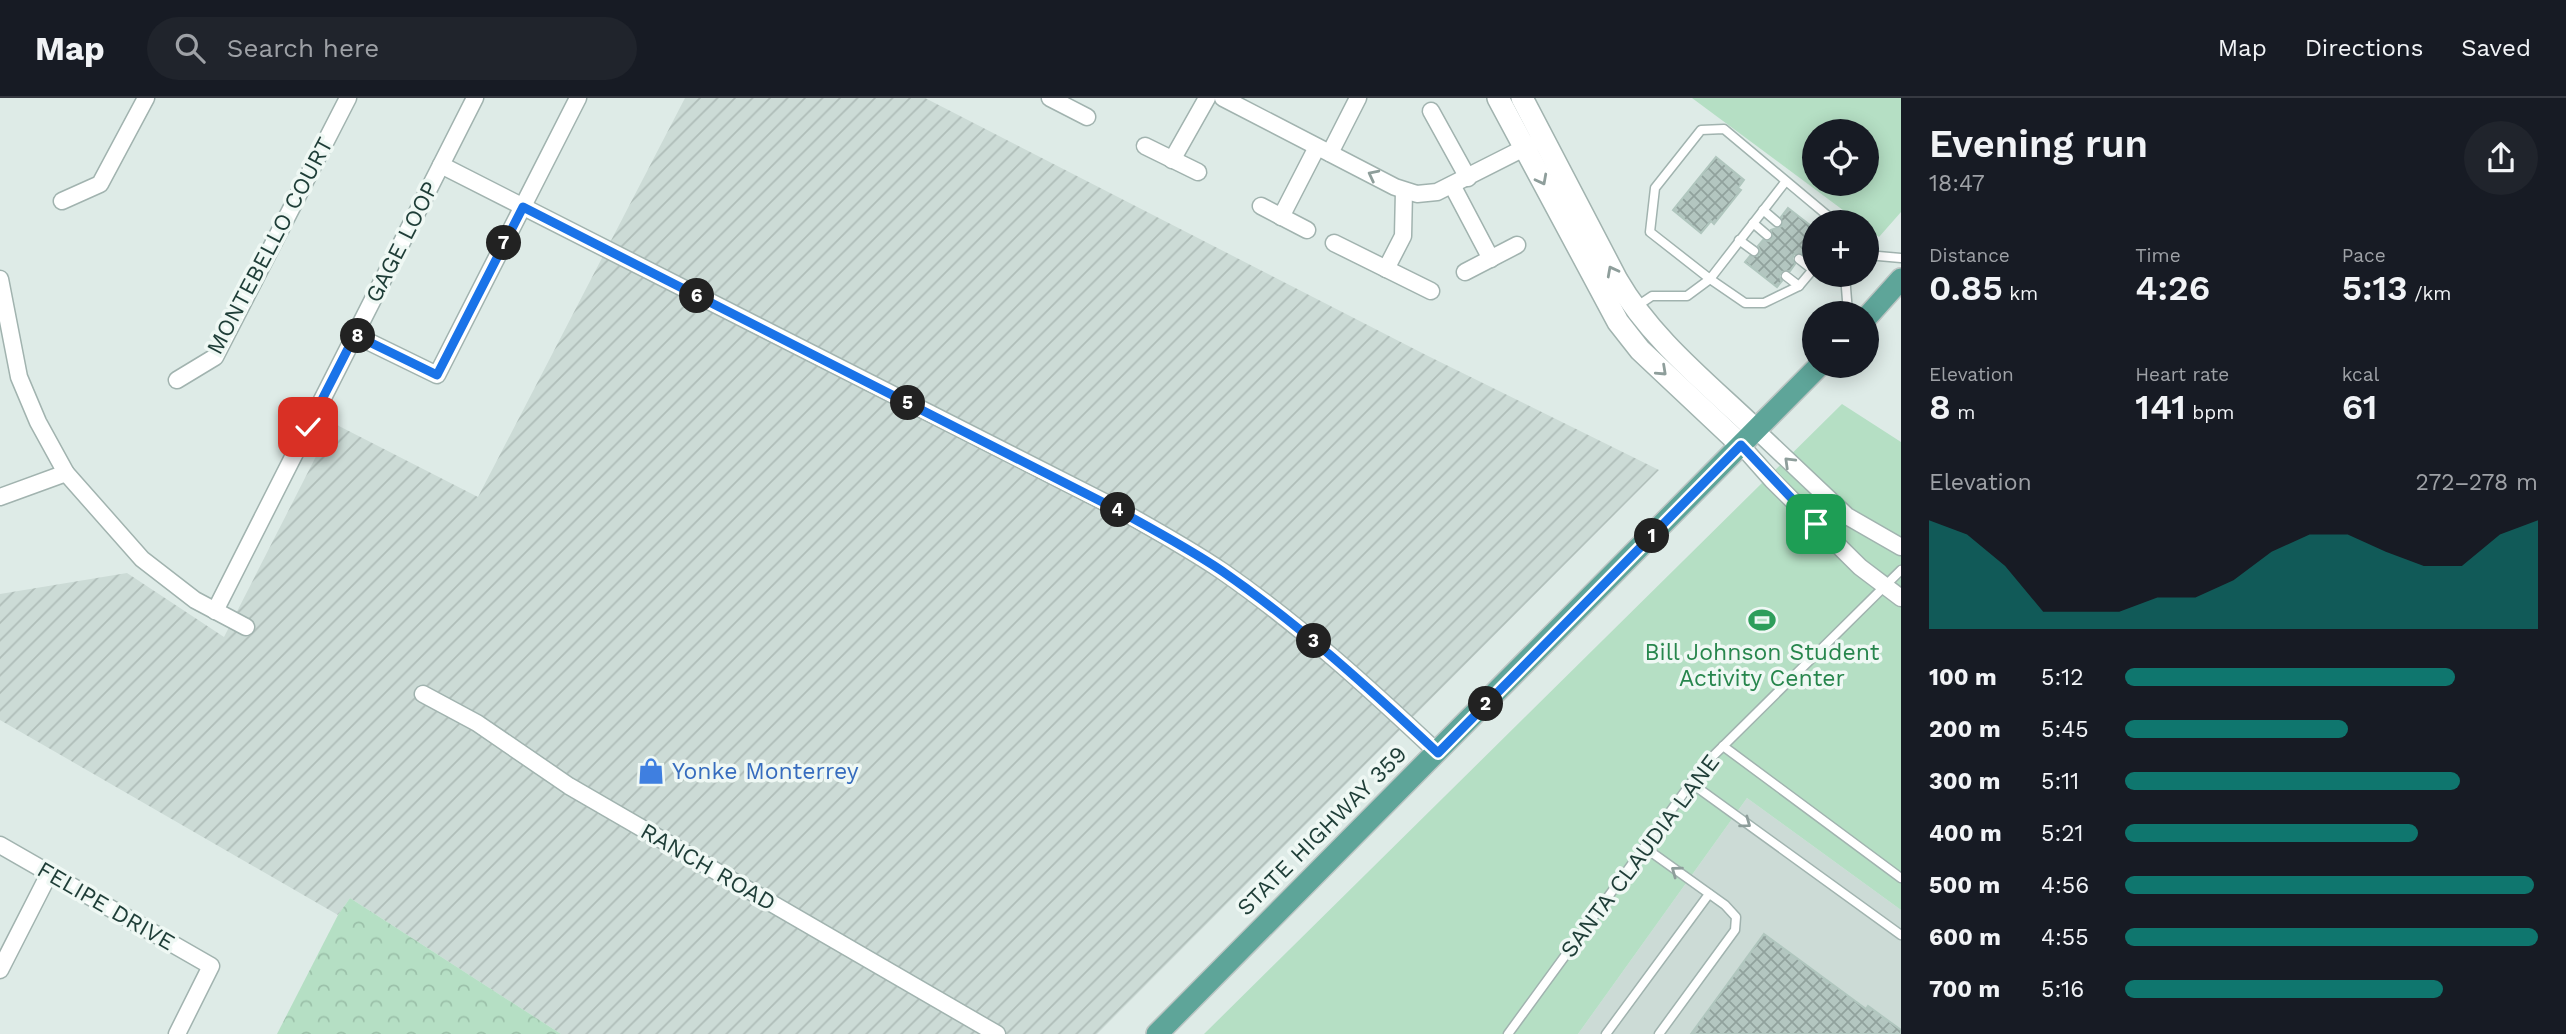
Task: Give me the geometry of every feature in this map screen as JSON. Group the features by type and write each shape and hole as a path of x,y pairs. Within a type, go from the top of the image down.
{"main road":[{"path":"1879,304 1901,279"},
{"name":"STATE HIGHWAY 359","path":"1157,1034 1807,378"}],"street":[{"path":"62,201 100,184 146,98"},
{"name":"GAGE LOOP","path":"215,611 475,98"},
{"path":"355,335 437,375 578,98"},
{"path":"1172,160 1208,98"},
{"path":"1223,98 1404,191 1426,194 1452,185 1533,143"},
{"path":"1281,217 1358,98"},
{"path":"1498,98 1533,143 1634,307 1749,438 1772,480 1860,567 1901,598"},
{"path":"1522,98 1533,143 1618,322 1640,349 1847,516 1901,547"},
{"name":"MONTEBELLO COURT","path":"177,380 215,357 343,100"},
{"path":"1058,100 1087,117"},
{"path":"1431,111 1468,178"},
{"path":"1145,146 1198,172"},
{"path":"441,165 1104,502 1178,544 1259,598 1336,659 1438,753"},
{"path":"1452,185 1491,258"},
{"path":"1386,269 1403,236 1404,191"},
{"path":"1261,206 1307,230"},
{"path":"1334,243 1431,291"},
{"path":"1465,272 1517,245"},
{"path":"0,279 4,317 19,377 38,422 66,473 142,559 170,582 246,628"},
{"path":"1618,322 1634,307"},
{"path":"0,497 66,473"},
{"name":"RANCH ROAD","path":"423,694 477,723 569,786 997,1034"},
{"name":"FELIPE DRIVE","path":"0,845 211,966 177,1034"},
{"path":"0,970 49,874"}],"lane":[{"path":"1802,283 1764,303 1745,303 1650,232 1655,188 1701,130 1724,129 1819,210"},
{"path":"1634,307 1652,296 1687,296 1710,279 1786,181"},
{"path":"1763,210 1777,222"},
{"path":"1753,223 1767,234"},
{"path":"1739,240 1754,251"},
{"path":"1879,256 1901,258"},
{"path":"1786,276 1799,286"},
{"name":"SANTA CLAUDIA LANE","path":"1508,1034 1691,783 1723,746 1901,570"},
{"path":"1723,746 1901,878"},
{"path":"1691,783 1901,936"},
{"path":"1644,847 1709,894 1735,917 1735,930 1659,1034"},
{"path":"1606,1034 1709,894"}],"shaded area":[{"path":"685,98 925,98 1426,355 1659,470 1097,1034 561,1034 350,898 338,915 0,720 0,594 127,573 224,637 333,423 478,497"},
{"path":"1747,798 1901,910 1901,1034 1578,1034"}],"green space":[{"path":"1692,98 1901,98 1901,212 1879,237 1879,210 1843,210 1824,196 1879,196 1879,119 1802,119 1802,180"},
{"name":"Bill Johnson Student Activity Center","path":"1842,404 1901,442 1901,910 1747,798 1578,1034 1204,1034"},
{"path":"350,898 561,1034 277,1034 338,915"}],"building":[{"path":"1716,157 1744,180 1738,188 1741,190 1714,224 1711,221 1701,233 1673,210"},
{"path":"1788,208 1802,219 1802,254 1794,254 1792,259 1795,264 1790,271 1781,272 1779,276 1782,281 1777,287 1745,262 1750,256 1759,255 1758,246 1763,240 1772,239 1771,230 1782,226 1781,217"},
{"path":"1764,934 1866,1009 1868,1006 1901,1030 1901,1034 1691,1034"}],"place":[{"name":"Bill Johnson Student Activity Center","path":"1762,620"},
{"name":"Yonke Monterrey","path":"651,771"}],"route":[{"path":"308,427 355,335 437,375 523,207 1116,509 1178,544 1259,598 1336,659 1438,753 1741,445 1816,524"}]}
